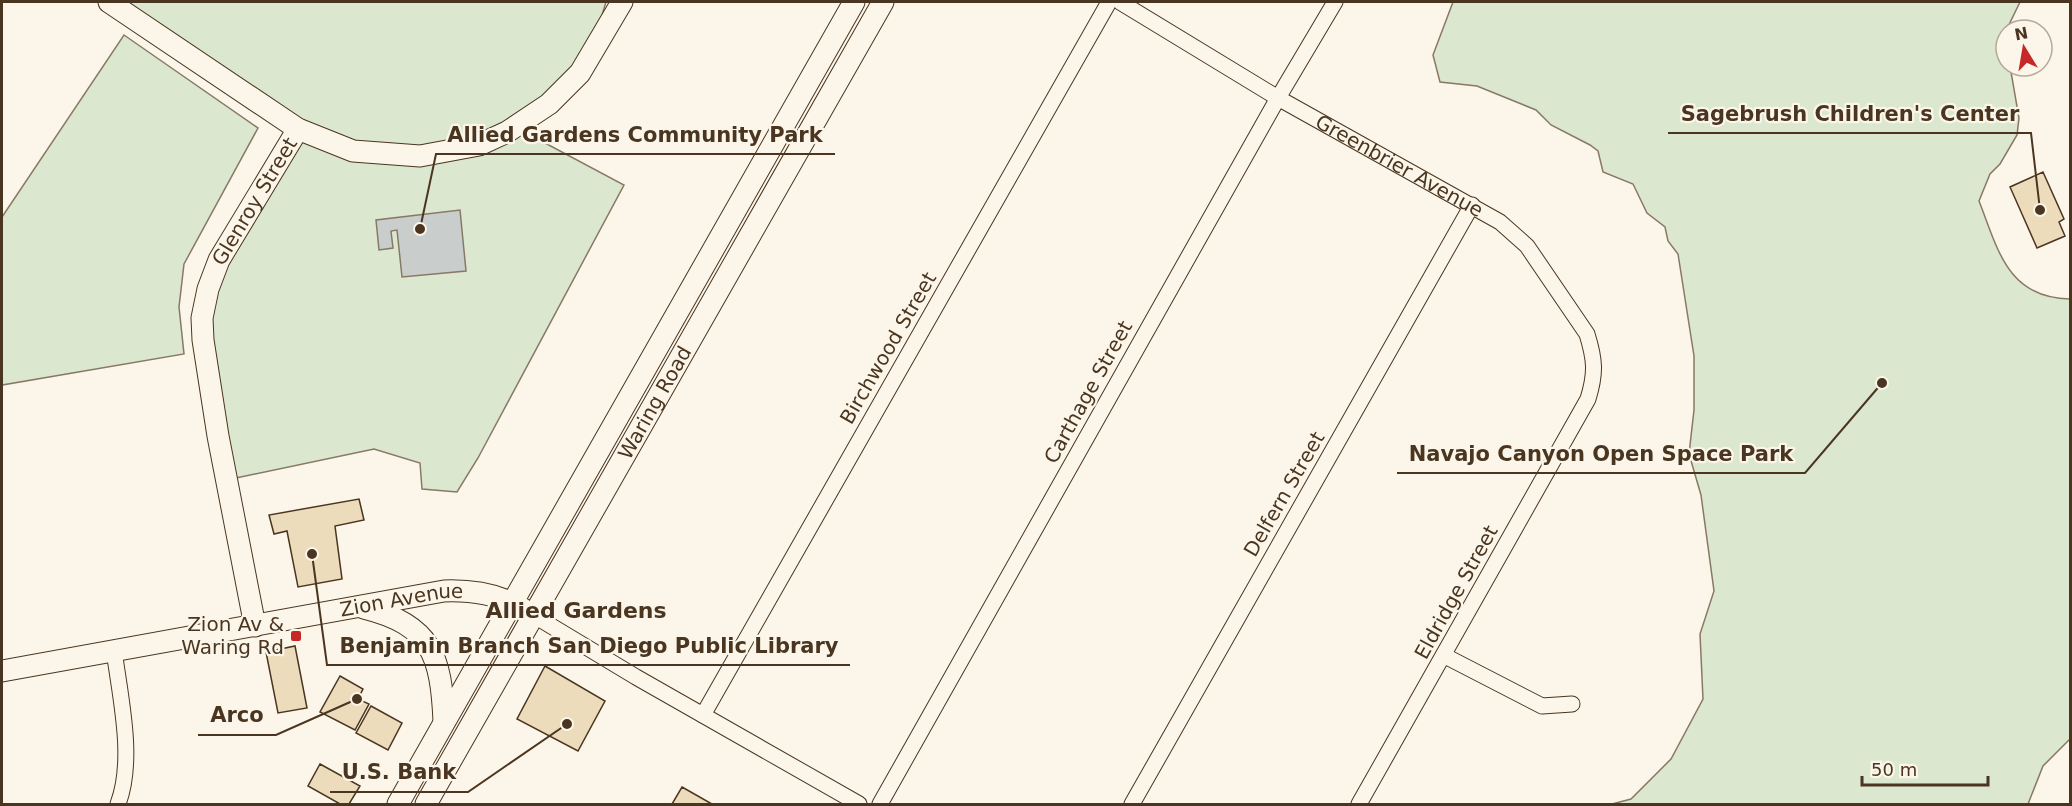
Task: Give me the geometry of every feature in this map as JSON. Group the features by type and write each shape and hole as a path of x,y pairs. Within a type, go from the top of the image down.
{"main road":[{"path":"109,2 298,129"},
{"name":"Glenroy Street","path":"255,626 218,436 203,340 202,318 208,289 219,260 298,129 353,151 420,156 478,145 507,132 549,104 580,73 622,2"},
{"name":"Waring Road","path":"398,804 854,2"},
{"name":"Waring Road","path":"426,804 883,2"},
{"name":"Zion Avenue","path":"2,671 454,591 472,590 512,602 533,615"},
{"path":"359,607 393,616 412,627 422,637 433,654 440,678 444,722"}],"street":[{"name":"Birchwood Street","path":"703,715 1109,2"},
{"name":"Greenbrier Avenue","path":"1120,2 1278,98 1500,222 1527,246 1587,334 1594,361 1594,379 1588,399"},
{"name":"Carthage Street","path":"880,804 1278,98 1335,2"},
{"name":"Delfern Street","path":"1132,804 1472,205"},
{"name":"Eldridge Street","path":"1359,804 1445,656 1588,399"},
{"name":"Zion Avenue","path":"533,615 860,804"},
{"path":"114,650 126,753 122,795 118,804"},
{"path":"1445,656 1542,706 1572,704"}],"green space":[{"path":"109,2 606,2 589,58 515,127 624,185 478,458 457,492 422,489 420,463 374,449 231,479 204,312 298,129"},
{"path":"1453,2 2020,2 2012,18 1994,18 1994,78 2012,78 2019,118 2017,135 2000,164 1990,174 1979,201 2000,253 2008,268 2019,280 2032,290 2049,296 2070,299 2070,739 2043,766 2028,804 1612,804 1631,799 1671,759 1703,699 1700,634 1714,591 1701,495 1689,454 1694,410 1694,356 1678,254 1668,241 1665,227 1647,213 1633,184 1603,172 1598,151 1551,125 1536,110 1477,86 1440,82 1433,55"},
{"path":"124,35 258,128 184,264 179,307 184,354 2,385 2,217"}],"shaded area":[{"path":"460,210 466,271 402,277 397,230 391,231 393,248 379,250 376,220"}],"building":[{"path":"2043,172 2064,219 2059,222 2065,236 2037,248 2010,187"},
{"path":"359,499 364,520 335,526 342,579 298,587 287,531 274,534 269,515"},
{"path":"295,646 307,708 278,713 266,652"},
{"path":"545,666 605,701 578,751 517,719"},
{"path":"340,676 363,689 358,699 369,704 355,730 320,712"},
{"path":"371,706 402,723 388,750 356,733"},
{"path":"320,764 360,786 349,804 340,804 308,786"},
{"path":"682,787 712,804 672,804"}],"place":[{"name":"Sagebrush Children's Center","path":"2040,210"},
{"name":"Allied Gardens Community Park","path":"420,229"},
{"name":"Navajo Canyon Open Space Park","path":"1882,383"},
{"name":"Benjamin Branch San Diego Public Library","path":"312,554"},
{"name":"Zion Av & Waring Rd","path":"296,636"},
{"name":"Arco","path":"357,699"},
{"name":"U.S. Bank","path":"567,724"}],"district":[{"name":"Allied Gardens","path":"576,610"}]}
